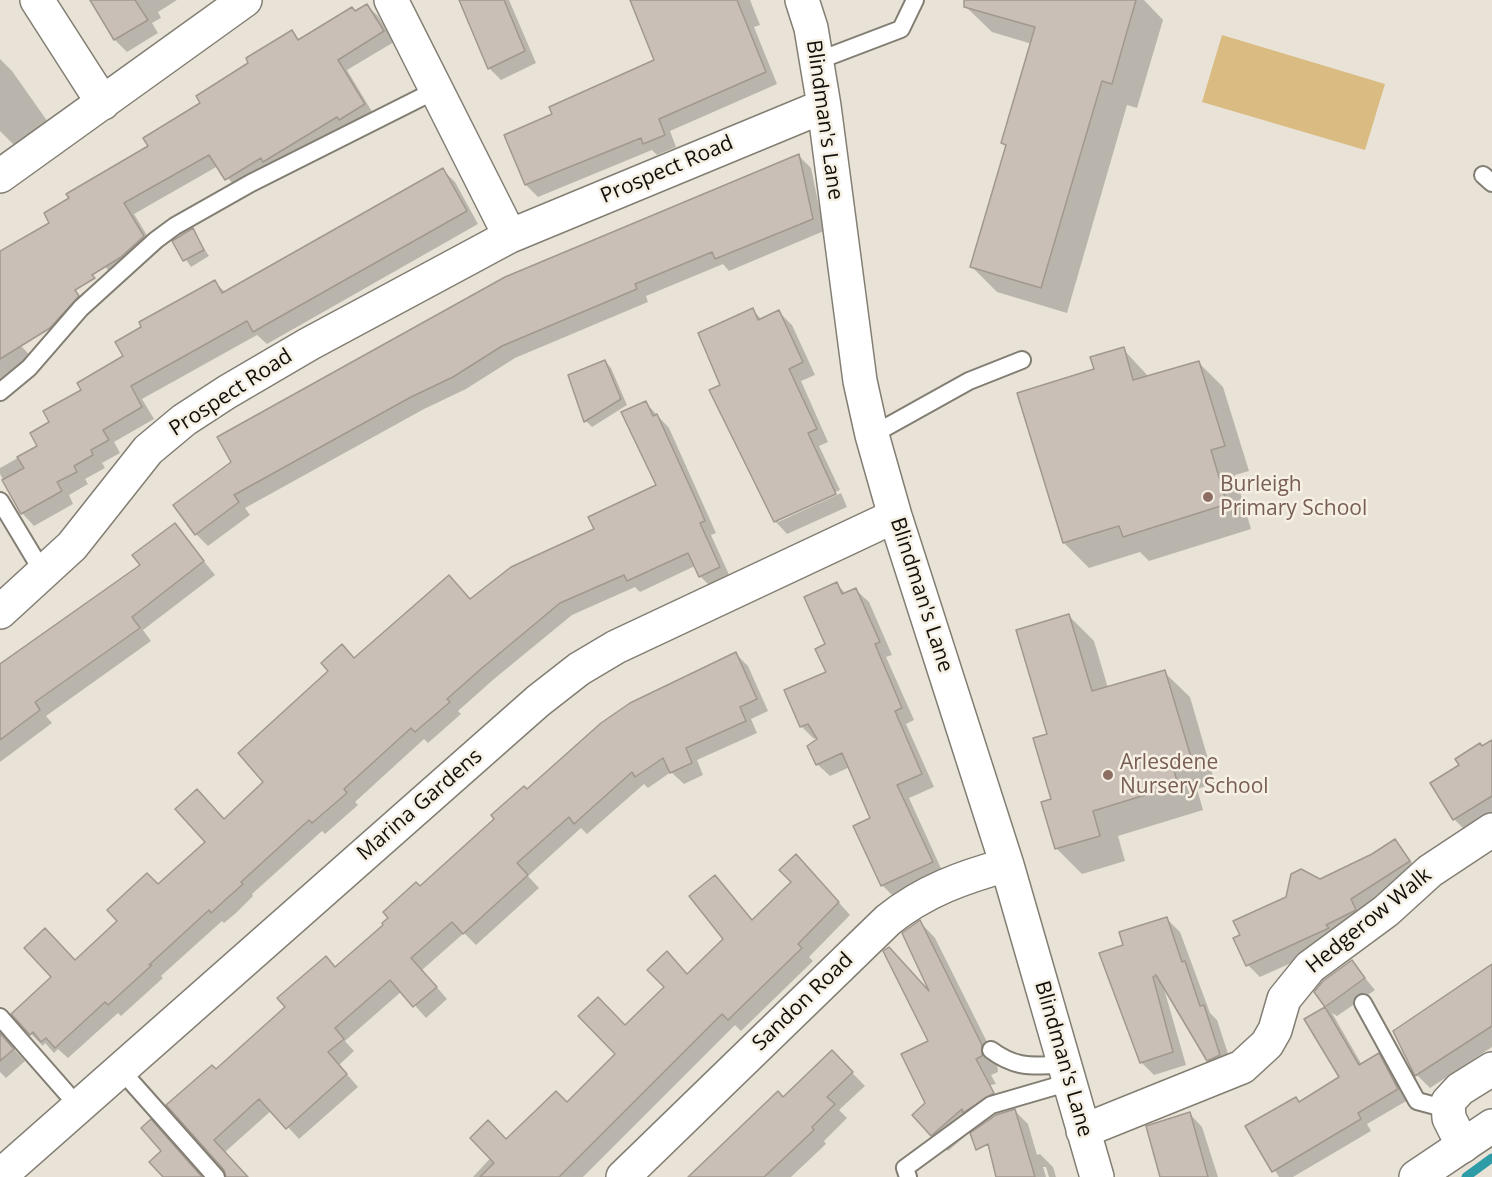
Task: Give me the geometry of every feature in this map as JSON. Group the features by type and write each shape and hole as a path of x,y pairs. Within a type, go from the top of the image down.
{"street":[{"path":"37,0 103,103"},
{"path":"0,176 245,0"},
{"path":"391,0 438,89 510,236"},
{"name":"Blindman's Lane","path":"802,0 817,61 860,381 872,435 895,516 1007,865 1097,1177"},
{"name":"Prospect Road","path":"0,612 44,574 96,518 148,450 184,420 309,344 510,236 824,106"},
{"name":"Marina Gardens","path":"0,1176 529,709 579,669 616,647 895,516"},
{"name":"Hedgerow Walk","path":"1083,1131 1242,1067 1256,1057 1275,1030 1284,999 1310,967 1386,911 1430,871 1492,830"},
{"name":"Sandon Road","path":"623,1177 888,920 930,891 976,873 1007,865"},
{"path":"1463,1146 1447,1109 1448,1102 1460,1089 1492,1069"},
{"path":"1416,1177 1492,1126"}],"lane":[{"path":"817,61 901,29 915,0"},
{"path":"0,392 29,368 81,308 156,240 175,226 251,183 438,89"},
{"path":"872,435 969,381 1022,360"},
{"path":"0,501 44,574"},
{"path":"1363,1004 1418,1101 1447,1109"},
{"path":"0,1017 78,1106"},
{"path":"991,1050 1007,1062 1068,1073"},
{"path":"120,1068 216,1177"},
{"path":"908,1177 905,1168 991,1105 1068,1073"}],"shaded area":[{"path":"1222,35 1385,84 1365,150 1202,102"}],"building":[{"path":"90,0 135,0 148,20 114,40"},
{"path":"459,0 504,0 525,51 488,69"},
{"path":"630,0 737,0 766,72 659,119 665,135 643,144 641,138 525,185 504,135 552,114 549,107 654,60"},
{"path":"964,0 1136,0 1112,84 1102,81 1041,288 970,267 1006,145 1001,143 1035,27 964,7"},
{"path":"367,4 384,31 338,60 365,104 339,120 337,117 263,162 261,158 225,180 209,155 124,203 144,236 121,257 92,275 95,278 75,290 79,296 50,328 0,359 0,251 49,223 44,213 69,198 66,194 148,146 143,138 200,103 196,96 248,63 246,58 292,30 298,40 352,7 355,11"},
{"path":"799,154 813,219 715,259 712,252 635,284 637,289 502,346 453,377 411,397 234,495 239,502 195,535 173,505 231,462 217,437 505,277"},
{"path":"443,168 467,211 253,332 247,321 131,386 142,407 103,430 109,440 91,450 93,455 74,466 77,472 57,482 62,491 21,514 2,480 24,468 17,457 37,446 30,433 49,422 43,411 81,390 77,383 123,356 115,342 141,327 139,322 215,280 222,293"},
{"path":"193,228 204,250 183,261 172,241"},
{"path":"753,308 758,320 779,310 803,362 789,369 817,429 808,433 836,494 774,522 709,390 720,385 698,333"},
{"path":"1124,347 1133,380 1199,361 1225,446 1211,450 1227,504 1123,537 1119,526 1063,543 1017,393 1094,369 1090,357"},
{"path":"605,360 621,399 584,422 568,375"},
{"path":"646,401 653,416 657,414 697,502 705,521 700,523 720,567 699,577 688,553 627,581 624,575 560,603 447,699 450,702 415,732 411,728 344,789 347,793 312,823 309,820 241,882 243,884 211,913 209,910 108,1005 105,1002 55,1048 46,1038 41,1042 33,1032 30,1035 11,1014 51,977 24,948 45,928 75,960 117,921 107,910 147,873 158,884 205,842 175,809 197,789 224,819 263,782 238,753 328,671 321,663 342,644 354,658 449,575 470,599 511,567 594,529 588,517 656,485 621,412"},
{"path":"175,523 204,561 132,617 140,628 35,702 40,710 0,740 0,664 140,565 132,555"},
{"path":"837,582 842,594 856,588 880,642 875,644 902,708 895,711 922,774 897,785 933,862 881,886 853,826 870,818 842,753 816,765 807,746 817,739 808,724 800,727 784,690 826,672 815,649 825,644 804,597"},
{"path":"1069,614 1092,691 1165,670 1191,757 1172,763 1178,785 1093,811 1100,836 1055,849 1041,802 1051,799 1033,738 1047,734 1016,630"},
{"path":"736,652 757,699 740,707 746,721 686,748 692,763 670,773 663,758 635,777 632,772 574,824 569,817 517,863 528,875 463,934 452,922 411,958 437,987 413,1007 390,980 335,1028 344,1039 328,1052 347,1074 286,1129 259,1099 214,1140 248,1177 226,1177 224,1170 166,1105 212,1065 216,1069 285,1007 277,998 326,956 335,967 383,925 382,923 388,918 383,912 416,882 420,886 494,819 491,815 524,786 527,789 601,723 630,703"},
{"path":"1492,740 1492,796 1453,820 1430,783 1459,765 1455,759 1480,743 1482,746"},
{"path":"1395,839 1410,861 1351,899 1356,910 1326,925 1329,928 1246,966 1233,938 1240,935 1233,921 1286,897 1291,874 1301,869 1320,879 1372,854"},
{"path":"796,854 839,902 798,944 802,948 728,1020 722,1014 559,1177 480,1177 494,1163 470,1138 488,1120 506,1139 556,1091 567,1102 615,1054 578,1016 598,997 625,1025 664,987 647,970 667,951 687,974 723,939 689,896 715,875 752,920 791,882 779,870"},
{"path":"1167,917 1200,1006 1204,1005 1220,1055 1207,1061 1156,975 1153,977 1173,1052 1140,1063 1099,953 1123,945 1119,932"},
{"path":"920,920 982,1045 982,1056 976,1059 994,1093 963,1113 962,1109 931,1136 912,1115 925,1103 901,1054 928,1041 883,951 889,947 929,991 902,933"},
{"path":"1352,960 1365,978 1325,1007 1314,992 1323,981"},
{"path":"1492,964 1492,1026 1415,1076 1393,1031"},
{"path":"1325,1007 1359,1065 1379,1053 1398,1089 1358,1113 1361,1119 1272,1172 1245,1126 1296,1097 1299,1102 1339,1077 1304,1019"},
{"path":"0,1033 14,1049 0,1061"},
{"path":"832,1050 853,1072 827,1097 835,1104 812,1127 814,1130 764,1177 688,1177 778,1091 783,1097"},
{"path":"1015,1109 1035,1177 996,1177 988,1144 976,1150 970,1133 996,1115"},
{"path":"1190,1112 1208,1177 1160,1177 1146,1126"},
{"path":"151,1119 202,1177 163,1177 149,1162 161,1151 141,1128"}],"waterway":[{"path":"1466,1177 1492,1158"}],"place":[{"name":"Burleigh Primary School","path":"1208,497"},
{"name":"Arlesdene Nursery School","path":"1108,775"}]}
